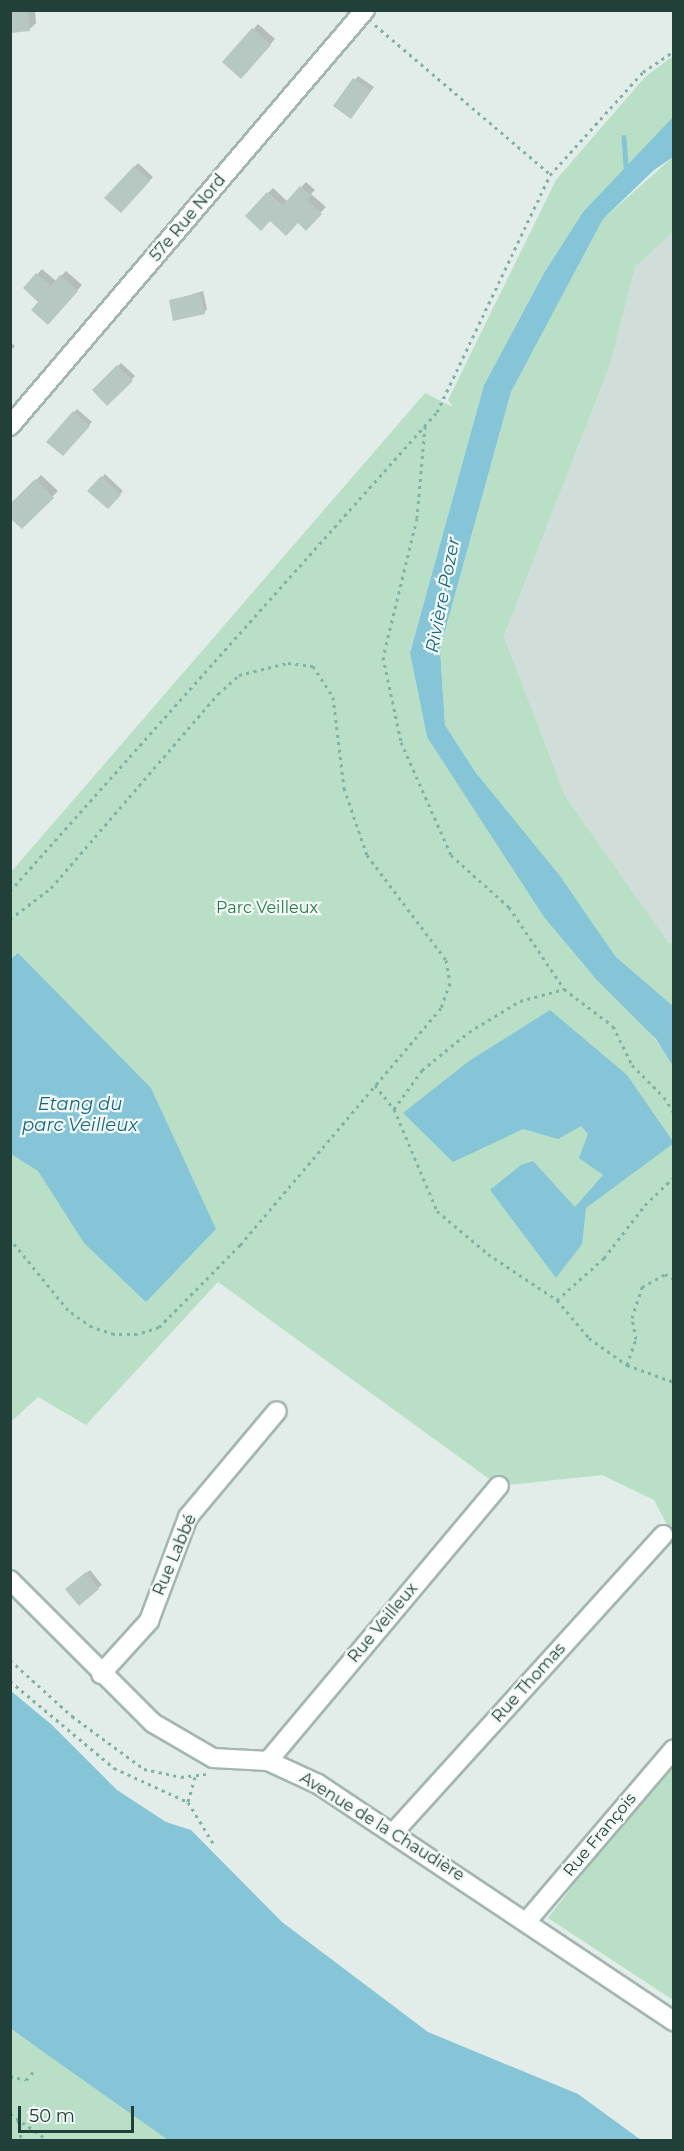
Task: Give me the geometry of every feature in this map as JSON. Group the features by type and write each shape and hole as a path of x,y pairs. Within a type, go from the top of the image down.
{"street":[{"name":"57e Rue Nord","path":"10,426 363,12"},
{"name":"Rue Labbé","path":"101,1674 149,1621 188,1517 277,1410"},
{"name":"Rue Veilleux","path":"268,1761 499,1486"},
{"name":"Rue Thomas","path":"394,1832 663,1535"},
{"name":"Avenue de la Chaudière","path":"10,1580 101,1674 153,1723 213,1758 268,1761 318,1784 394,1832 674,2021"},
{"name":"Rue François","path":"527,1921 674,1749"}],"path":[{"path":"363,12 550,175"},
{"path":"10,891 437,412 550,175 643,72 674,51"},
{"path":"425,424 417,518 383,657 401,742 451,855 509,907 564,988 612,1026 632,1065 664,1097 674,1113"},
{"path":"10,919 51,888 218,693 239,675 288,663 313,666 333,697 344,788 364,847 446,960 450,983 441,1008 240,1245 159,1327 137,1334 114,1334 92,1327 68,1310 10,1239"},
{"path":"394,1109 422,1070 469,1032 520,1001 564,988"},
{"path":"375,1085 394,1109 437,1211 488,1254 556,1300 589,1338 627,1365 674,1382"},
{"path":"556,1300 604,1258 645,1205 674,1177"},
{"path":"627,1365 636,1339 632,1318 642,1287 665,1274 674,1279"},
{"path":"10,1660 72,1716 144,1769 195,1777 188,1802"},
{"path":"10,1681 114,1768 188,1802 213,1843"},
{"path":"10,2076 26,2080 33,2072"},
{"path":"10,2114 48,2140"},
{"path":"18,2120 21,2140"}],"shaded area":[{"path":"673,232 673,943 669,943 565,796 504,636 610,365 635,268"}],"green space":[{"name":"Parc Veilleux","path":"673,56 673,119 583,212 544,273 484,385 410,653 427,737 673,1063 673,1536 654,1500 602,1475 499,1486 218,1282 86,1425 38,1397 11,1422 11,872 425,393 453,407 448,400 556,180 645,77"},
{"path":"673,157 673,232 635,268 610,365 504,636 565,796 669,943 673,943 673,1006 615,956 476,773 445,725 440,649 511,392 603,219"},
{"path":"673,1757 673,2000 548,1918"},
{"path":"10,2029 103,2092 168,2140 11,2140"}],"water":[{"name":"Rivière Pozer","path":"673,117 673,157 654,170 603,219 511,392 440,649 445,725 476,773 560,876 615,956 673,1006 673,1066 656,1039 596,979 544,917 427,737 410,653 484,385 544,273 583,212"},
{"name":"Etang du parc Veilleux","path":"18,953 151,1088 216,1229 146,1302 84,1243 38,1171 11,1154 10,960"},
{"path":"550,1010 627,1075 674,1143 586,1208 582,1244 556,1278 490,1190 521,1165 533,1161 575,1207 603,1175 579,1158 588,1134 581,1126 558,1139 523,1129 453,1162 403,1113 469,1061"},
{"path":"11,1691 52,1725 117,1790 166,1822 191,1830 282,1922 428,2032 578,2094 641,2140 168,2140 11,2029"}],"building":[{"path":"10,10 28,10 30,31 10,33"},
{"path":"252,28 271,45 241,79 222,62"},
{"path":"353,78 371,91 351,119 333,106"},
{"path":"134,166 150,181 121,213 104,198"},
{"path":"300,186 311,196 307,200 322,214 306,231 298,223 286,236 270,221 261,231 245,216 267,192 282,206"},
{"path":"36,273 51,286 60,275 78,291 48,325 31,310 38,302 23,288"},
{"path":"200,293 205,314 173,321 169,300"},
{"path":"117,365 133,381 107,406 92,390"},
{"path":"73,411 90,426 63,456 46,442"},
{"path":"101,476 121,495 108,509 87,491"},
{"path":"35,479 54,498 22,529 10,518 10,504"},
{"path":"86,1572 99,1589 79,1606 65,1589"}],"waterway":[{"path":"624,137 626,168"}]}
